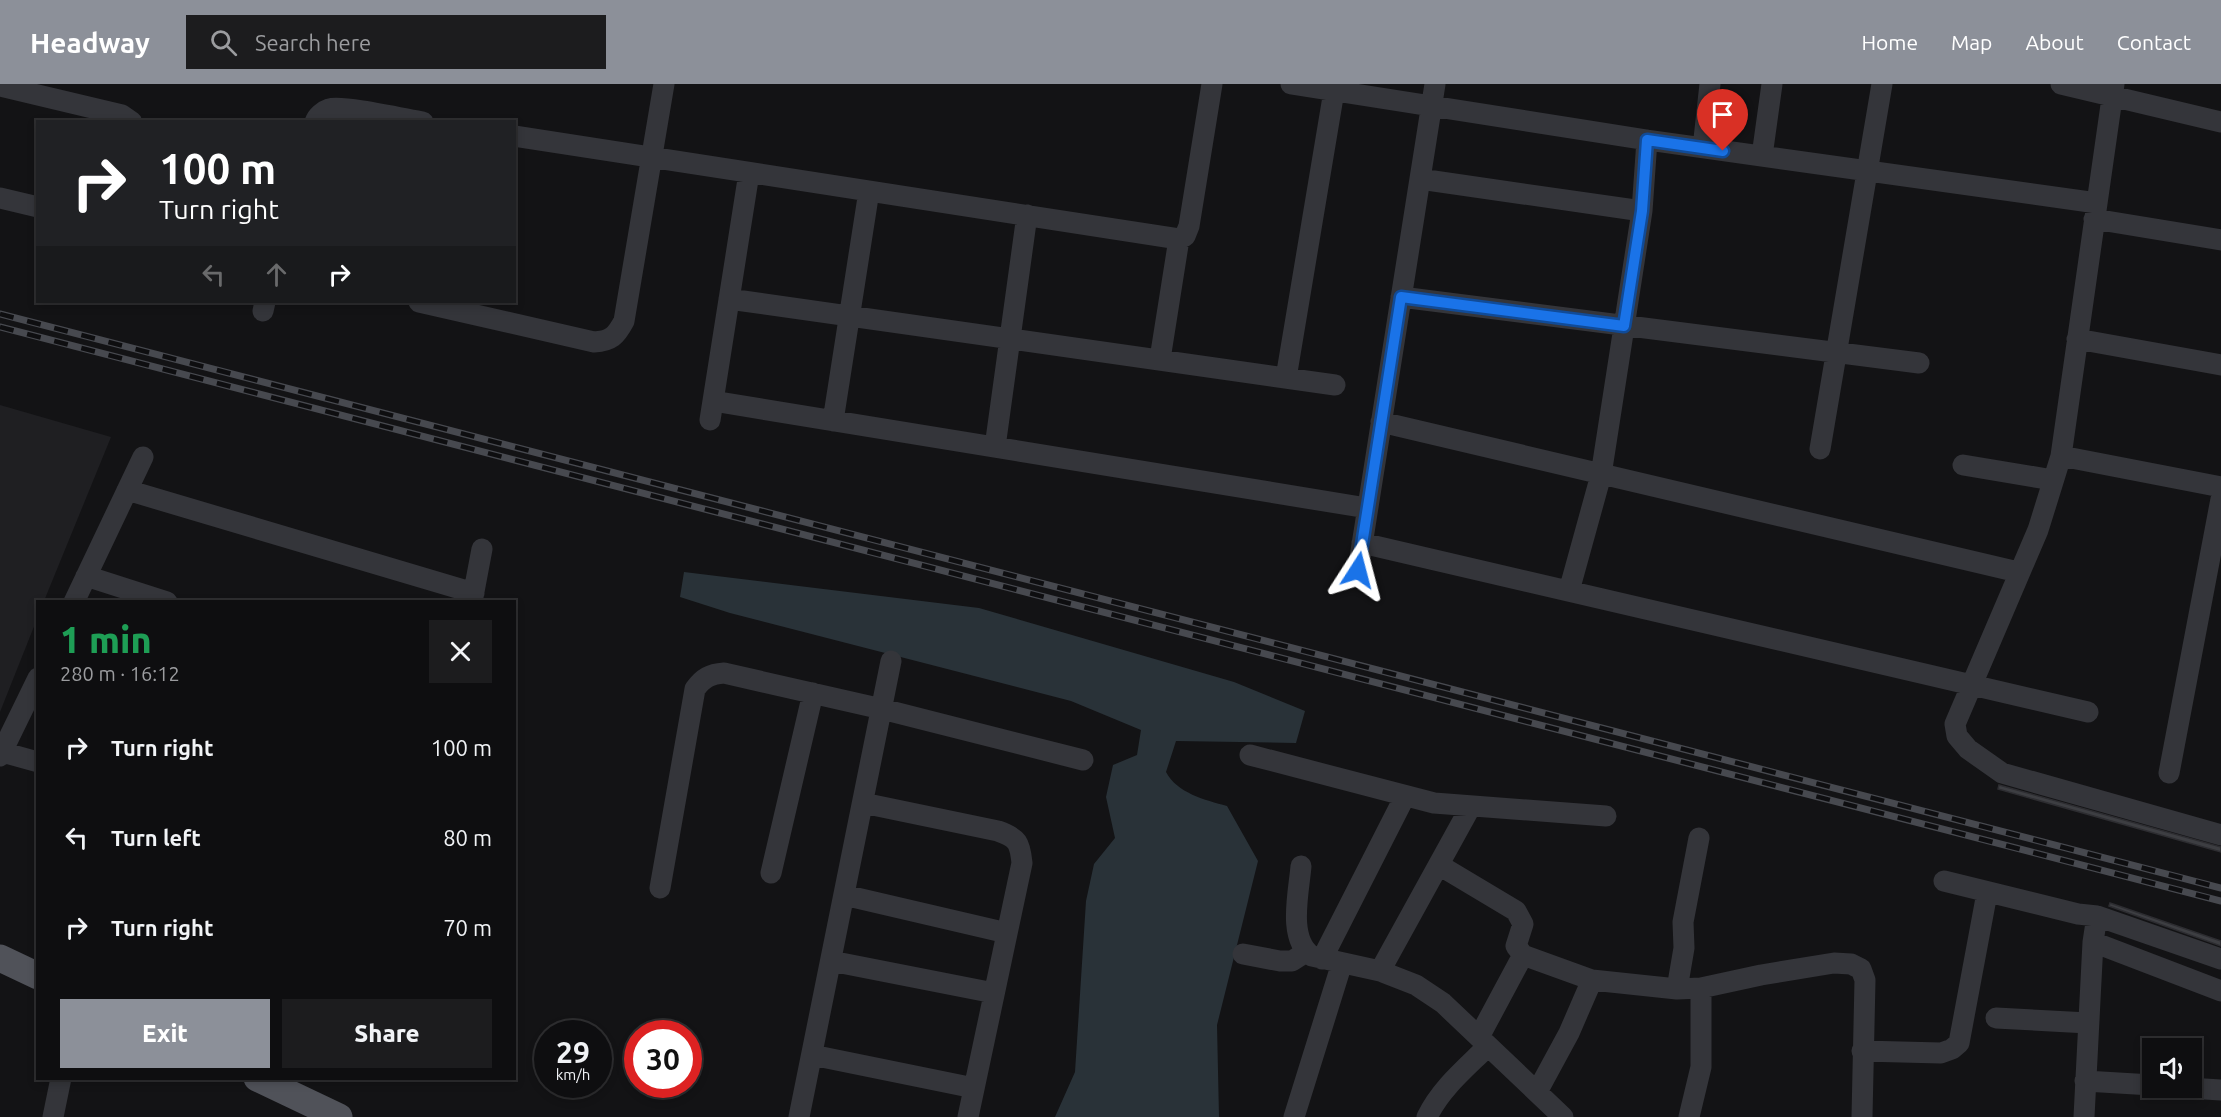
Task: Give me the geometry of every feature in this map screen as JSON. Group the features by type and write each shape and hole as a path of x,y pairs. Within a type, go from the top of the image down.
{"main road":[{"path":"0,958 36,975"},
{"path":"261,1080 336,1116"}],"street":[{"path":"427,303 594,342 607,341 616,336 624,321 664,84"},
{"path":"516,136 1179,240 1185,236 1189,226 1212,84"},
{"path":"1291,84 1647,140 1867,171 2096,211 2221,240"},
{"path":"1358,570 1434,84"},
{"path":"1703,148 1710,84"},
{"path":"1762,156 1772,84"},
{"path":"1820,449 1882,84"},
{"path":"2061,84 2113,90 2221,122"},
{"path":"0,86 122,116 129,120"},
{"path":"2113,90 2061,456 2038,530 2018,572 1955,724 1957,736 1968,749 2002,773 2221,835"},
{"path":"1286,378 1334,91"},
{"path":"316,120 329,109 346,109 411,120"},
{"path":"1569,591 1601,475 1642,211 1647,140"},
{"path":"749,173 712,411 833,421 1368,508"},
{"path":"1420,179 1642,211"},
{"path":"833,421 869,191"},
{"path":"0,198 36,207"},
{"path":"995,447 1027,215"},
{"path":"1160,359 1179,240"},
{"path":"1401,297 1919,363"},
{"path":"729,299 1335,385"},
{"path":"2077,339 2221,365"},
{"path":"1381,423 2018,572"},
{"path":"2061,456 2221,487"},
{"path":"75,600 143,457"},
{"path":"1963,465 2053,480"},
{"path":"127,490 473,597 482,549"},
{"path":"2169,772 2212,606 2221,499"},
{"path":"1362,543 2088,712"},
{"path":"86,576 161,600"},
{"path":"800,1117 891,661"},
{"path":"660,888 695,689 701,681 712,674 724,673 813,693 1083,760"},
{"path":"36,682 1,754 36,762"},
{"path":"771,873 813,693"},
{"path":"1250,755 1434,803 1606,816"},
{"path":"1294,1117 1323,958 1405,796"},
{"path":"863,803 998,831 1011,835 1020,846 1022,863 968,1117"},
{"path":"1380,971 1471,806"},
{"path":"1677,989 1684,948 1683,922 1699,838"},
{"path":"1438,865 1516,911 1523,924 1516,946 1523,955 1592,980 1677,989 1701,988 1834,963 1851,964 1861,969 1865,980 1862,1117"},
{"path":"1301,866 1296,928 1301,945 1323,958 1380,971 1416,985 1443,1004 1563,1117"},
{"path":"1944,881 2078,914 2097,916 2221,959"},
{"path":"1862,1051 1941,1053 1952,1049 1959,1043 1987,893"},
{"path":"844,895 1007,933"},
{"path":"2084,1117 2093,942 2097,916"},
{"path":"2093,942 2221,991"},
{"path":"1243,954 1292,961 1323,958"},
{"path":"1426,1117 1435,1101 1484,1042 1523,955"},
{"path":"831,961 994,993"},
{"path":"1537,1092 1569,1033 1592,980"},
{"path":"1689,1117 1701,1067 1701,988"},
{"path":"1996,1018 2088,1023"},
{"path":"812,1055 974,1088"},
{"path":"53,1117 61,1080"},
{"path":"2085,1081 2142,1084"},
{"path":"2202,1089 2221,1090"}],"shaded area":[{"path":"0,405 111,437 44,600 36,600 36,622 0,712"},
{"path":"684,572 979,608 1234,682 1305,711 1296,743 1176,741 1166,772 1184,790 1227,806 1258,861 1217,1025 1219,1117 1055,1117 1075,1072 1086,901 1094,864 1115,838 1106,797 1113,765 1137,755 1141,730 1071,701 730,613 680,597"}],"building":[{"path":"1999,785 2221,847 2221,852 1998,789"},
{"path":"2110,903 2221,941 2221,946 2109,906"}],"railway":[{"path":"0,314 2221,888"},
{"path":"0,327 2221,901"}],"route":[{"path":"1358,570 1401,297 1624,326 1642,211 1647,140 1723,151"}]}
